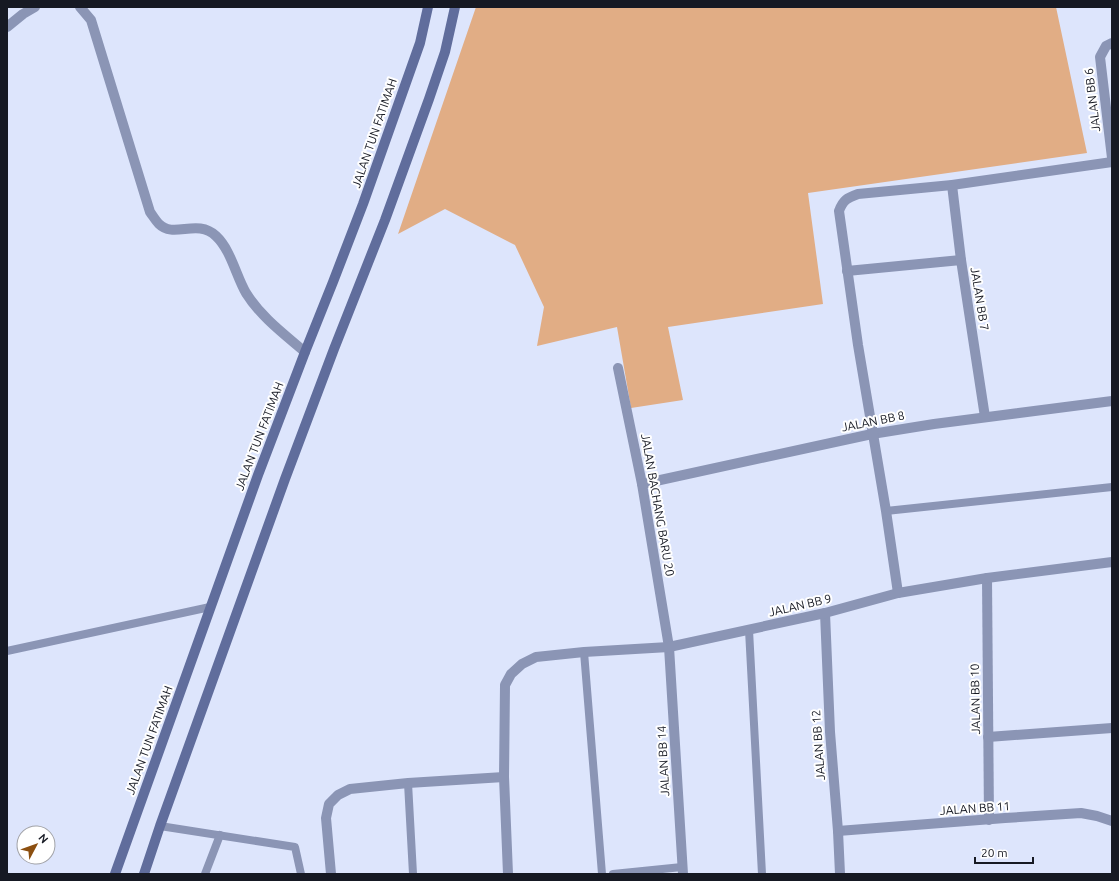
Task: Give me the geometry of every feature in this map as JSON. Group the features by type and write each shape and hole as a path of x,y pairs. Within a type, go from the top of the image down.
{"main road":[{"name":"JALAN TUN FATIMAH","path":"115,874 258,475 384,146 420,43 428,7"},
{"path":"144,874 285,478 342,327 385,220 429,99 445,52 455,7"}],"street":[{"path":"7,27 23,14 35,7"},
{"path":"80,7 90,20 150,212 160,225 171,231 192,228 204,229 216,236 225,248 246,293 270,322 305,352"},
{"name":"JALAN BB 6","path":"1112,43 1106,46 1100,57 1112,158"},
{"path":"898,593 847,271 839,212 842,204 849,198 858,194 952,185 1112,162"},
{"name":"JALAN BB 7","path":"952,185 961,260 985,417"},
{"path":"847,271 961,260"},
{"name":"JALAN BACHANG BARU 20","path":"618,368 642,484 669,647"},
{"name":"JALAN BB 8","path":"642,484 872,434 985,417 1112,401"},
{"name":"JALAN BB 9","path":"504,777 505,685 511,674 522,664 536,657 584,652 669,647 825,613 898,593 987,578 1112,562"},
{"name":"JALAN BB 10","path":"987,578 989,820"},
{"name":"JALAN BB 12","path":"825,613 830,732 840,874"},
{"name":"JALAN BB 14","path":"669,647 682,870"},
{"path":"988,737 1112,728"},
{"path":"331,874 326,818 329,804 338,795 350,789 408,783 504,777 508,874"},
{"name":"JALAN BB 11","path":"838,831 1081,813 1112,821"}],"lane":[{"path":"886,511 1112,487"},
{"path":"7,651 210,607"},
{"path":"749,630 762,874"},
{"path":"584,652 602,874"},
{"path":"408,783 413,874"},
{"path":"160,826 294,846 300,874"},
{"path":"205,874 220,835"},
{"path":"613,874 682,870"}],"shaded area":[{"path":"476,7 1056,7 1087,153 808,193 823,304 668,327 683,400 631,408 617,327 537,346 544,307 515,245 445,209 398,234"}]}
